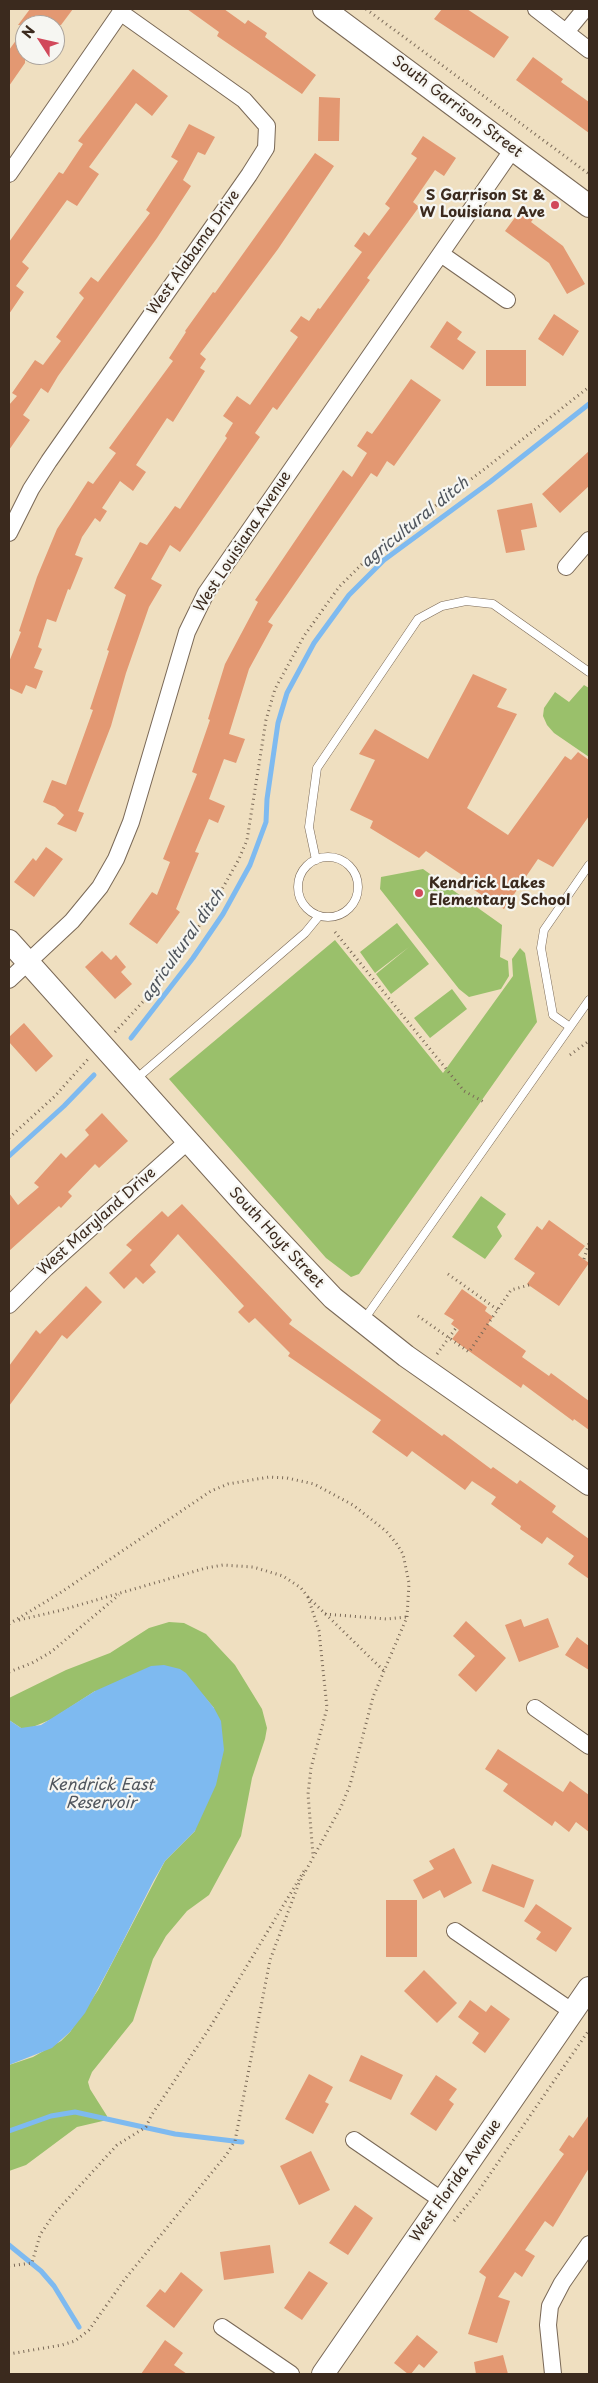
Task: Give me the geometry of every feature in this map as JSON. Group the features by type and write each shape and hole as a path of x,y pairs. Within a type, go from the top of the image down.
{"street":[{"name":"South Garrison Street","path":"324,9 589,206"},
{"path":"536,9 589,50"},
{"path":"566,32 585,9"},
{"path":"9,174 122,11"},
{"name":"West Alabama Drive","path":"9,533 31,489 49,461 266,148 267,126 244,100 122,11"},
{"name":"West Louisiana Avenue","path":"9,980 29,963 83,909 100,887 116,859 131,822 180,652 199,605 513,149"},
{"path":"440,254 507,300"},
{"path":"566,567 589,540"},
{"name":"South Hoyt Street","path":"9,941 306,1271 362,1323 589,1484"},
{"name":"West Maryland Drive","path":"9,1305 46,1268 188,1141"},
{"path":"535,1708 589,1746"},
{"path":"455,1931 573,2012"},
{"name":"West Florida Avenue","path":"323,2374 589,1988"},
{"path":"354,2140 443,2201"},
{"path":"553,2374 548,2326 550,2306 562,2283 589,2244"},
{"path":"222,2327 291,2374"}],"lane":[{"path":"316,860 310,827 317,768 418,619 442,606 450,604 466,601 493,604 589,672"},
{"path":"332,858 342,861 355,875 357,894 346,910 338,915 319,916 303,905 299,896 298,886 305,868 316,860 332,858"},
{"path":"570,1028 553,1015 540,948 544,930 589,865"},
{"path":"134,1081 305,933 319,916"},
{"path":"362,1323 589,1000"}],"path":[{"path":"366,9 589,174"},
{"path":"9,1138 69,1082 101,1044 135,1013 212,907 239,859 247,840 266,720 275,689 304,636 339,586 376,550 589,387"},
{"path":"335,932 464,1091 484,1102"},
{"path":"570,1055 589,1041"},
{"path":"584,1259 589,1243"},
{"path":"448,1274 498,1310"},
{"path":"418,1316 469,1352 511,1290 529,1285"},
{"path":"437,1354 456,1328"},
{"path":"9,1624 69,1588 212,1491 228,1484 269,1477 287,1478 321,1487 353,1505 386,1531 402,1554 406,1566 409,1598 407,1618 373,1697 350,1785 341,1807 299,1883 270,1960 235,2141 125,2279 89,2330 69,2343 9,2354"},
{"path":"16,1620 121,1593 206,1568 253,1567 283,1576 301,1588 384,1671"},
{"path":"9,1672 32,1663 51,1652 121,1593"},
{"path":"9,2266 32,2263 40,2235 54,2214 117,2145 146,2128 151,2116 204,2037 313,1857 308,1794 311,1768 327,1708 319,1632 308,1597"},
{"path":"325,1614 407,1618"}],"green space":[{"path":"584,685 589,688 589,757 554,733 547,725 543,716 544,708 555,692 569,702"},
{"path":"423,869 502,925 500,957 508,961 509,976 501,989 469,997 459,989 380,889 381,877"},
{"path":"397,923 429,964 391,994 376,974 409,947 375,973 360,952"},
{"path":"335,940 443,1073 513,976 512,959 520,948 525,953 537,1022 359,1274 351,1277 326,1258 169,1079"},
{"path":"452,989 467,1009 430,1038 414,1018"},
{"path":"481,1196 506,1214 497,1227 502,1236 485,1259 452,1237"},
{"path":"169,1622 184,1623 206,1634 235,1665 262,1709 267,1728 252,1778 241,1836 209,1895 187,1911 166,1936 153,1959 133,2021 92,2072 88,2082 90,2089 107,2116 107,2120 77,2127 26,2165 9,2171 9,2065 33,2057 61,2041 70,2032 98,1990 165,1861 195,1831 214,1708 202,1694 95,1691 52,1719 28,1729 21,1728 9,1720 9,1698 66,1670 110,1653 149,1628"}],"water":[{"name":"Kendrick East Reservoir","path":"164,1665 180,1669 186,1673 214,1708 221,1721 224,1750 216,1785 195,1831 165,1861 154,1880 85,2013 70,2032 52,2048 9,2065 9,1720 21,1728 41,1725 95,1691 151,1666"}],"building":[{"path":"30,9 73,9 65,20 65,15 26,15"},
{"path":"187,9 224,9 245,24 248,20 267,33 265,37 316,75 302,94 217,36 219,32"},
{"path":"442,9 467,9 509,37 494,58 434,19"},
{"path":"15,42 15,65 24,65 9,86 9,50"},
{"path":"533,57 563,79 561,82 589,102 589,133 516,80"},
{"path":"133,69 168,96 152,116 136,103 89,167 99,174 77,206 67,200 22,262 29,268 16,286 24,292 9,314 9,242 59,172 63,174 83,144 78,141"},
{"path":"319,97 340,98 339,141 318,141"},
{"path":"189,124 215,137 205,155 198,152 183,180 191,186 157,238 58,376 48,393 41,388 23,415 30,420 9,450 9,405 17,396 12,393 35,360 43,365 61,341 56,337 84,298 79,293 91,277 98,282 150,213 146,210 178,161 171,157"},
{"path":"423,136 456,158 444,176 435,170 413,202 419,207 367,278 370,280 277,410 273,407 255,433 260,437 180,552 170,545 151,579 162,585 149,607 126,673 111,726 78,811 84,813 76,832 57,824 64,815 55,807 43,802 52,780 66,785 93,710 90,709 109,651 107,650 126,595 114,588 140,542 147,545 175,506 180,509 227,438 225,436 233,423 223,416 237,396 250,405 298,337 290,331 301,316 309,321 318,308 320,309 362,252 354,246 364,232 369,236 390,208 385,204 417,158 411,154"},
{"path":"315,153 334,166 278,249 200,354 206,359 200,368 205,371 173,422 167,418 136,465 146,472 133,491 120,481 102,508 107,511 100,522 95,518 82,537 75,555 83,558 70,590 68,589 56,622 47,619 38,647 42,649 34,668 43,671 36,689 26,685 22,694 9,688 9,662 21,632 19,631 37,577 57,529 88,481 93,484 116,453 109,448 173,361 169,358 185,331 213,292 215,293"},
{"path":"522,208 535,217 531,222 563,246 585,284 567,294 549,263 505,231"},
{"path":"554,314 579,331 563,356 538,339"},
{"path":"447,321 462,332 457,339 476,352 463,370 430,347"},
{"path":"486,350 526,350 526,386 486,386"},
{"path":"411,379 441,400 394,466 387,461 377,477 371,473 268,622 273,625 249,669 229,734 245,739 236,763 224,759 209,799 225,806 218,823 209,819 195,852 199,853 176,909 180,912 157,944 129,924 152,892 157,895 170,862 163,859 197,774 192,772 210,720 208,719 225,664 258,602 255,600 343,470 352,477 367,453 357,446 367,431 372,434"},
{"path":"589,451 589,486 560,513 542,494"},
{"path":"532,503 537,527 521,530 525,550 506,553 497,510"},
{"path":"473,674 507,689 497,707 517,714 467,808 508,835 565,756 571,760 578,752 589,760 589,816 553,867 538,859 504,909 471,888 474,883 426,851 419,858 370,828 373,821 350,810 375,760 359,754 375,729 428,759"},
{"path":"46,847 63,859 34,897 14,882 33,858 36,861"},
{"path":"102,951 111,960 116,955 126,967 121,972 132,984 115,999 85,967"},
{"path":"24,1023 53,1056 36,1072 9,1042 9,1037"},
{"path":"102,1113 128,1141 99,1168 95,1164 68,1192 72,1196 61,1208 59,1206 9,1251 9,1193 18,1205 39,1187 34,1183 61,1153 66,1158 89,1135 85,1130"},
{"path":"182,1204 292,1320 289,1324 442,1436 444,1434 491,1469 493,1467 517,1484 520,1480 556,1506 552,1512 589,1539 589,1579 568,1564 574,1556 547,1537 542,1544 520,1529 521,1526 491,1504 496,1497 472,1481 465,1490 412,1451 407,1457 372,1432 381,1420 288,1356 290,1353 255,1318 249,1323 238,1312 244,1306 178,1234 150,1265 156,1272 143,1284 136,1277 124,1289 109,1273 132,1250 126,1245 162,1211 168,1217"},
{"path":"549,1220 585,1246 578,1255 589,1263 559,1306 527,1284 535,1273 514,1259 537,1226 542,1230"},
{"path":"86,1286 102,1302 67,1339 62,1335 9,1406 9,1366 36,1330 40,1334"},
{"path":"462,1289 487,1307 485,1311 493,1317 488,1324 526,1351 522,1357 549,1376 551,1373 589,1401 589,1430 574,1419 573,1421 523,1384 521,1388 452,1339 459,1330 451,1324 454,1320 444,1314"},
{"path":"548,1618 559,1647 519,1662 505,1625 521,1619 524,1627"},
{"path":"466,1621 506,1658 476,1692 458,1675 475,1656 453,1636"},
{"path":"577,1637 589,1646 589,1670 565,1655"},
{"path":"498,1749 563,1792 570,1781 589,1795 589,1832 576,1822 569,1832 555,1821 552,1826 503,1791 508,1784 485,1769"},
{"path":"454,1848 472,1883 444,1898 440,1890 423,1899 413,1880 434,1869 429,1861"},
{"path":"492,1864 534,1880 524,1908 482,1891"},
{"path":"386,1900 417,1900 417,1957 386,1957"},
{"path":"536,1904 572,1928 556,1952 536,1939 541,1932 524,1921"},
{"path":"424,1970 457,2003 437,2023 404,1991"},
{"path":"470,2000 486,2012 491,2005 510,2019 485,2053 472,2043 479,2033 458,2017"},
{"path":"361,2055 403,2075 391,2100 349,2081"},
{"path":"309,2074 333,2087 325,2102 329,2104 313,2134 285,2119"},
{"path":"436,2075 457,2089 449,2100 454,2104 436,2131 410,2114"},
{"path":"589,2115 589,2168 553,2227 545,2221 525,2250 535,2256 522,2277 515,2272 498,2297 510,2301 497,2343 468,2334 486,2277 479,2272 564,2154 559,2150 569,2135 573,2138"},
{"path":"311,2151 330,2190 299,2205 280,2166"},
{"path":"355,2205 373,2218 348,2255 329,2243"},
{"path":"270,2245 274,2273 224,2280 220,2252"},
{"path":"309,2271 328,2283 302,2320 284,2308"},
{"path":"181,2272 203,2290 174,2328 146,2306 160,2289 165,2293"},
{"path":"417,2335 438,2352 424,2368 419,2364 411,2374 408,2374 394,2363"},
{"path":"165,2340 183,2353 174,2365 187,2374 141,2374"},
{"path":"503,2355 508,2374 476,2374 474,2362"}],"waterway":[{"name":"agricultural ditch","path":"131,1038 193,958 223,914 250,865 266,822 267,799 278,723 287,693 314,643 349,595 384,560 490,482 589,404"},
{"name":"agricultural ditch","path":"9,1156 64,1106 94,1075"},
{"path":"9,2131 51,2116 75,2112 175,2134 242,2142"},
{"path":"9,2245 41,2271 54,2286 79,2327"}],"place":[{"name":"S Garrison St & W Louisiana Ave","path":"555,205"},
{"name":"Kendrick Lakes Elementary School","path":"419,893"}]}
